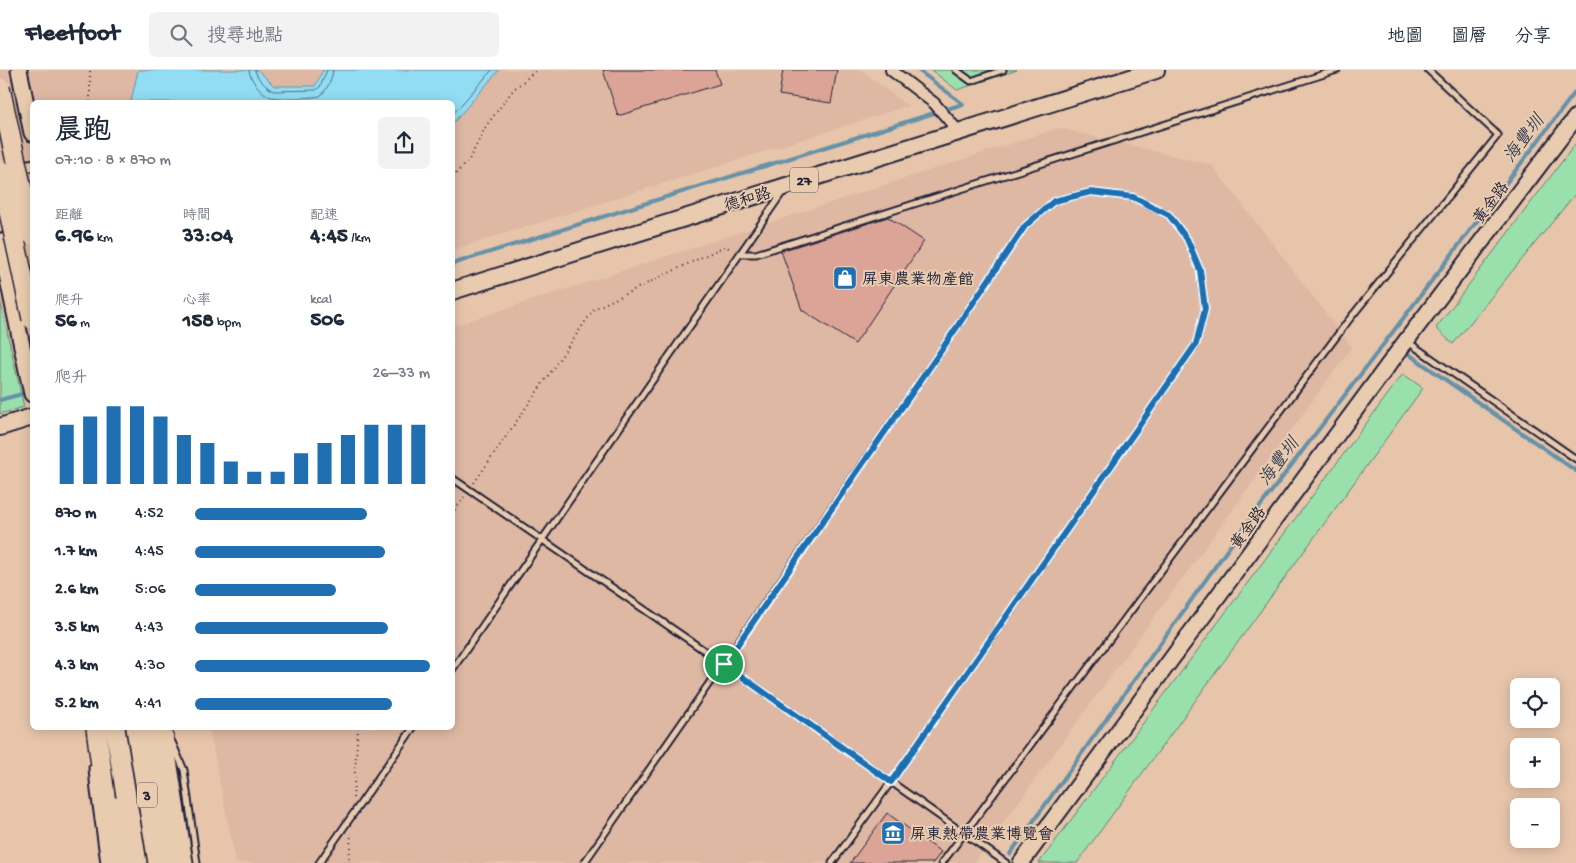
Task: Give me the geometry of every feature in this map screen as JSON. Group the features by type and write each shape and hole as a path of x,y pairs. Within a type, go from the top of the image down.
{"highway":[{"path":"0,88 30,226"},
{"path":"0,170 30,310"},
{"path":"96,730 114,863"},
{"name":"3","path":"115,730 137,863"},
{"name":"3","path":"136,730 158,863"},
{"path":"162,730 183,863"}],"main road":[{"name":"德和路","path":"455,290 1156,70"},
{"path":"0,427 30,418"}],"street":[{"path":"19,70 30,123"},
{"path":"891,70 934,103 959,132"},
{"name":"黃金路","path":"1022,863 1406,341 1576,116"},
{"path":"0,170 30,165"},
{"path":"0,241 30,384"},
{"path":"96,730 125,863"},
{"path":"148,730 169,863"}],"lane":[{"path":"956,70 971,81 1003,70"},
{"path":"740,254 756,254 1337,70"},
{"path":"942,863 1348,321 1498,135 1428,70"},
{"path":"455,666 786,186"},
{"path":"584,863 936,358 1025,226 1054,201 1091,192 1133,197 1169,215 1187,239 1200,270 1205,309 1196,344 891,782 832,863"},
{"path":"1406,341 1576,459"},
{"path":"455,480 724,664 1006,863"},
{"path":"168,730 184,770 197,863"},
{"path":"319,863 412,730"},
{"path":"92,766 104,863"}],"path":[{"path":"90,70 90,100"},
{"path":"455,174 469,160 486,126 514,89 537,70"},
{"path":"455,510 594,309 725,246 740,254"},
{"path":"349,863 358,730"}],"shaded area":[{"path":"0,70 861,70 908,106 455,249 455,100 30,100 30,383 0,392"},
{"path":"1059,128 1212,165 1352,347 974,863 236,863 209,730 455,730 455,325"}],"green space":[{"path":"931,70 1017,70 957,90"},
{"path":"1576,143 1576,193 1453,344 1436,328"},
{"path":"0,300 24,407 0,414"},
{"path":"1403,374 1423,388 1077,863 1039,863"}],"water":[{"path":"138,70 258,70 274,86 315,86 323,70 499,70 455,121 455,100 131,100"}],"building":[{"path":"603,70 715,70 720,84 618,116"},
{"path":"783,70 837,70 831,103 779,95"},
{"name":"屏東農業物產館","path":"888,217 924,241 855,344 802,310 781,251"},
{"name":"屏東熱帶農業博覽會","path":"887,813 941,852 933,863 850,863"}],"waterway":[{"path":"918,70 963,104"},
{"name":"海豐圳","path":"1010,854 1227,550 1576,91"},
{"path":"455,263 963,104"},
{"path":"1403,350 1576,471"},
{"path":"0,400 29,392"}],"place":[{"name":"屏東農業物產館","path":"845,278"},
{"name":"屏東熱帶農業博覽會","path":"893,833"}],"route":[{"path":"1091,192 1133,197 1169,215 1187,239 1200,270 1205,309 1196,344 891,782 724,664 1025,226 1054,201 1091,192"}]}
